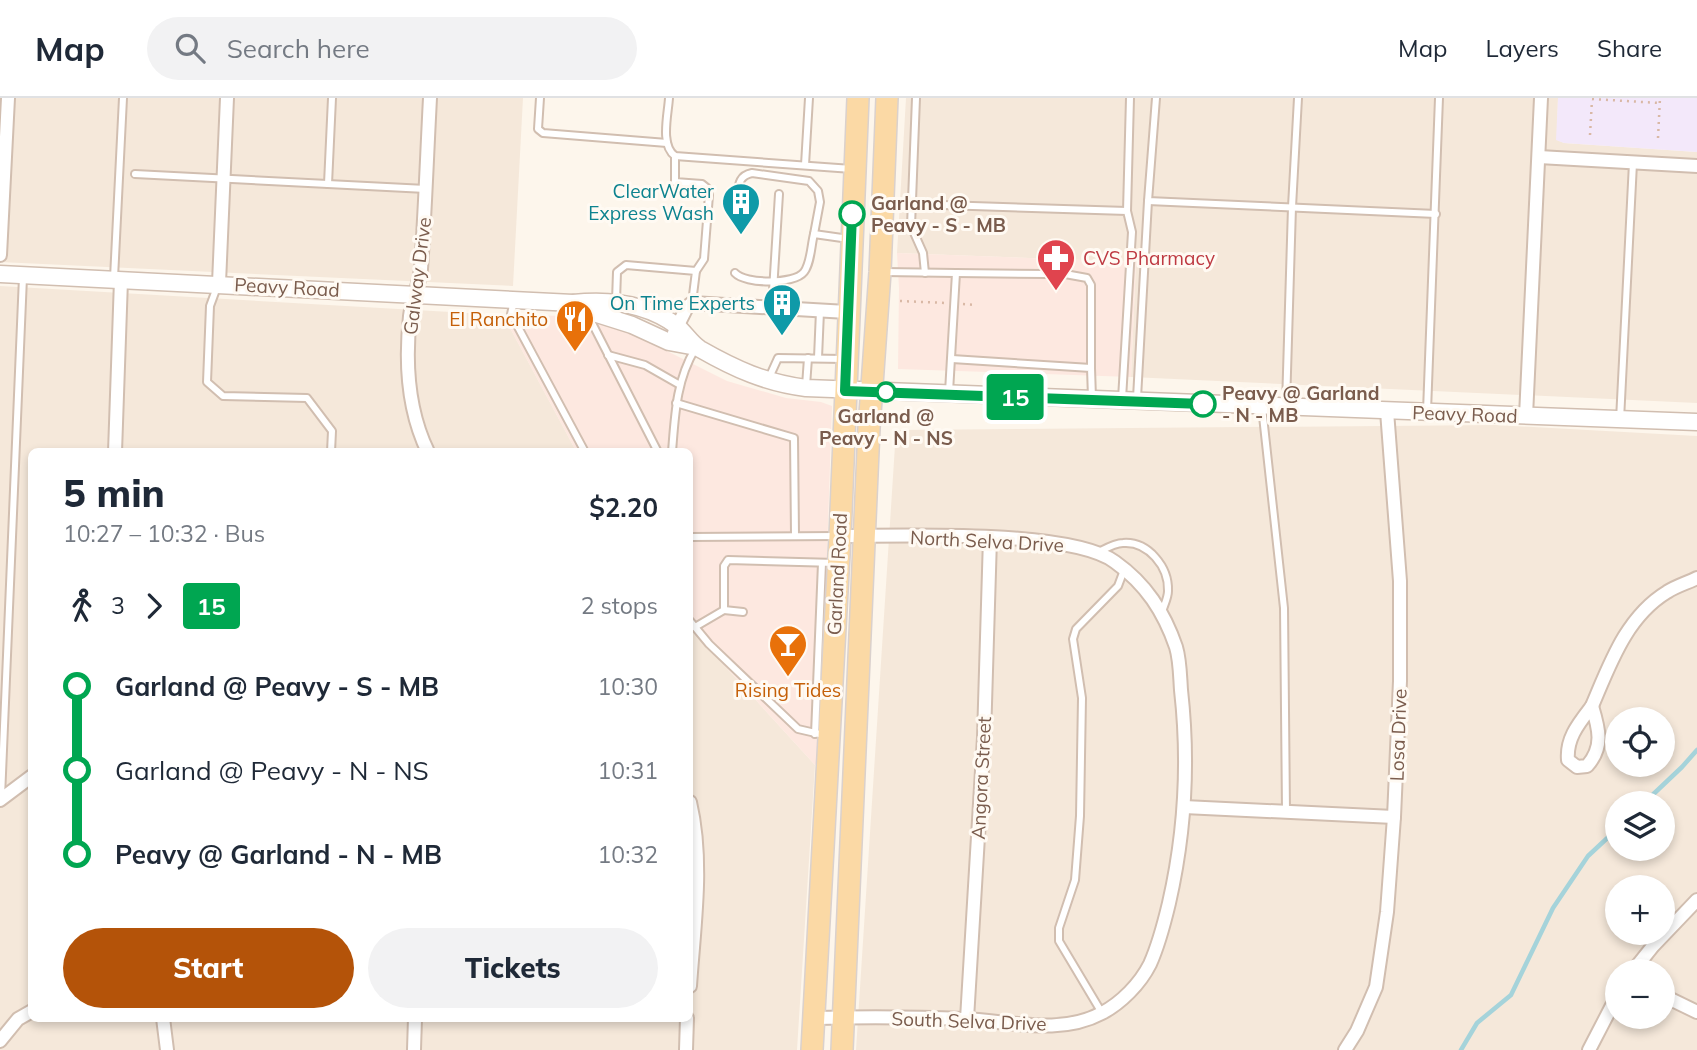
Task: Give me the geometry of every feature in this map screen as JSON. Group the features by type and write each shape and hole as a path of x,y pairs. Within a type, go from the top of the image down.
{"main road":[{"name":"Garland Road","path":"812,1050 824,677 830,563 839,536 858,98"},
{"name":"Garland Road","path":"842,1050 887,98"}],"street":[{"path":"0,255 8,98"},
{"path":"219,283 227,98"},
{"name":"Galway Drive","path":"426,448 416,423 409,394 408,360 411,313 420,273 430,98"},
{"path":"1526,416 1541,98"},
{"path":"1539,157 1697,166"},
{"name":"Peavy Road","path":"0,274 573,303 616,301 638,307 678,327 696,347"},
{"path":"115,448 117,280"},
{"name":"Peavy Road","path":"573,303 594,313 632,324 669,342 696,347 746,374 806,388 1697,422"},
{"path":"669,342 687,307 692,303 847,312"},
{"name":"Losa Drive","path":"1345,1050 1357,1031 1376,987 1387,912 1394,817 1400,681 1399,581 1387,411"},
{"name":"North Selva Drive","path":"839,536 990,538 1065,544 1112,559 1139,580 1162,612 1177,651 1184,716 1184,807"},
{"name":"Angora Street","path":"967,1019 984,737 990,538"},
{"path":"1592,706 1622,639 1642,612 1667,592 1697,578"},
{"path":"0,799 28,779"},
{"path":"1184,807 1394,817"},
{"name":"South Selva Drive","path":"814,1018 967,1019 1040,1026 1077,1022 1102,1013 1128,994 1148,967 1160,942 1175,876 1184,807"},
{"path":"693,817 697,838 693,890"},
{"path":"1643,959 1697,900"},
{"path":"1675,1001 1697,1012"},
{"path":"0,1041 18,1019 28,1013"},
{"path":"1589,1050 1605,1015"},
{"path":"164,1022 167,1050"},
{"path":"414,1050 415,1022"},
{"path":"686,1050 687,1022"}],"lane":[{"path":"117,280 123,98"},
{"path":"328,184 332,98"},
{"path":"540,98 538,129 543,133 667,143"},
{"path":"669,98 667,143 669,151 676,156 854,169"},
{"path":"805,165 809,98"},
{"path":"916,98 911,226 923,253 925,273"},
{"path":"1130,98 1127,211 1132,232 1124,370 1130,401"},
{"path":"1130,401 1156,98"},
{"path":"1286,407 1298,98"},
{"path":"1427,412 1439,98"},
{"path":"676,156 675,182 702,184 709,195 704,259 696,271 692,303"},
{"path":"1620,419 1633,163"},
{"path":"735,273 745,280 773,281 801,276 807,269 820,202 818,191 809,181 752,173 745,174 740,180 737,200"},
{"path":"135,174 426,188"},
{"path":"772,309 779,194"},
{"path":"1148,201 1436,214"},
{"path":"912,204 1127,211"},
{"path":"814,234 851,239"},
{"path":"616,301 617,272 626,265 696,271"},
{"path":"880,272 1047,274"},
{"path":"949,394 957,273"},
{"path":"1065,274 1080,275 1087,278 1091,285 1091,400"},
{"path":"0,799 23,275"},
{"path":"219,283 210,306 207,382 223,396 307,398 332,431 331,448"},
{"path":"514,299 511,314 583,448"},
{"path":"818,358 820,310"},
{"path":"594,313 592,323 656,448"},
{"path":"672,448 680,385 696,347"},
{"path":"608,355 645,365 680,385"},
{"path":"768,381 778,358 846,359"},
{"path":"806,388 808,358"},
{"path":"952,359 1091,368"},
{"path":"676,403 794,438 795,535"},
{"path":"1262,407 1284,608 1286,811"},
{"path":"693,537 839,536"},
{"path":"1097,553 1124,543 1151,553 1159,561 1168,588 1162,612"},
{"path":"724,610 724,566 729,560 830,563"},
{"path":"1102,1013 1059,942 1059,928 1075,880 1080,816 1082,698 1073,639 1076,629 1118,586 1124,569"},
{"path":"695,627 724,610 743,612"},
{"path":"693,625 709,644 798,729 822,734"}],"path":[{"path":"1590,135 1592,99 1660,100 1658,138"},
{"path":"900,301 975,305"}],"shaded area":[{"path":"0,98 523,98 513,286 0,262"},
{"path":"906,98 1558,98 1557,140 1564,143 1697,152 1697,403 1131,377 1136,262 897,253"},
{"path":"1558,98 1697,98 1697,152 1564,143 1556,140"},
{"path":"897,253 1136,262 1131,377 898,369"},
{"path":"0,286 503,315 574,448 28,448 28,1022 693,1022 693,631 815,765 797,1050 0,1050"},
{"path":"503,315 573,316 613,324 727,381 786,398 832,406 820,760 815,765 693,631 693,448 574,448"},
{"path":"1496,425 1697,436 1697,1050 856,1050 896,430"}],"waterway":[{"path":"1657,791 1697,750"},
{"path":"1461,1050 1477,1023 1511,995 1553,908 1588,856 1605,840"}],"bus line":[{"name":"15","path":"852,214 845,391 1203,404"}],"place":[{"name":"Garland @ Peavy - S - MB","path":"852,214"},
{"name":"ClearWater Express Wash","path":"741,236"},
{"name":"CVS Pharmacy","path":"1056,292"},
{"name":"On Time Experts","path":"782,337"},
{"name":"El Ranchito","path":"575,353"},
{"name":"Garland @ Peavy - N - NS","path":"886,392"},
{"name":"Peavy @ Garland - N - MB","path":"1203,404"},
{"name":"Rising Tides","path":"788,678"}]}
